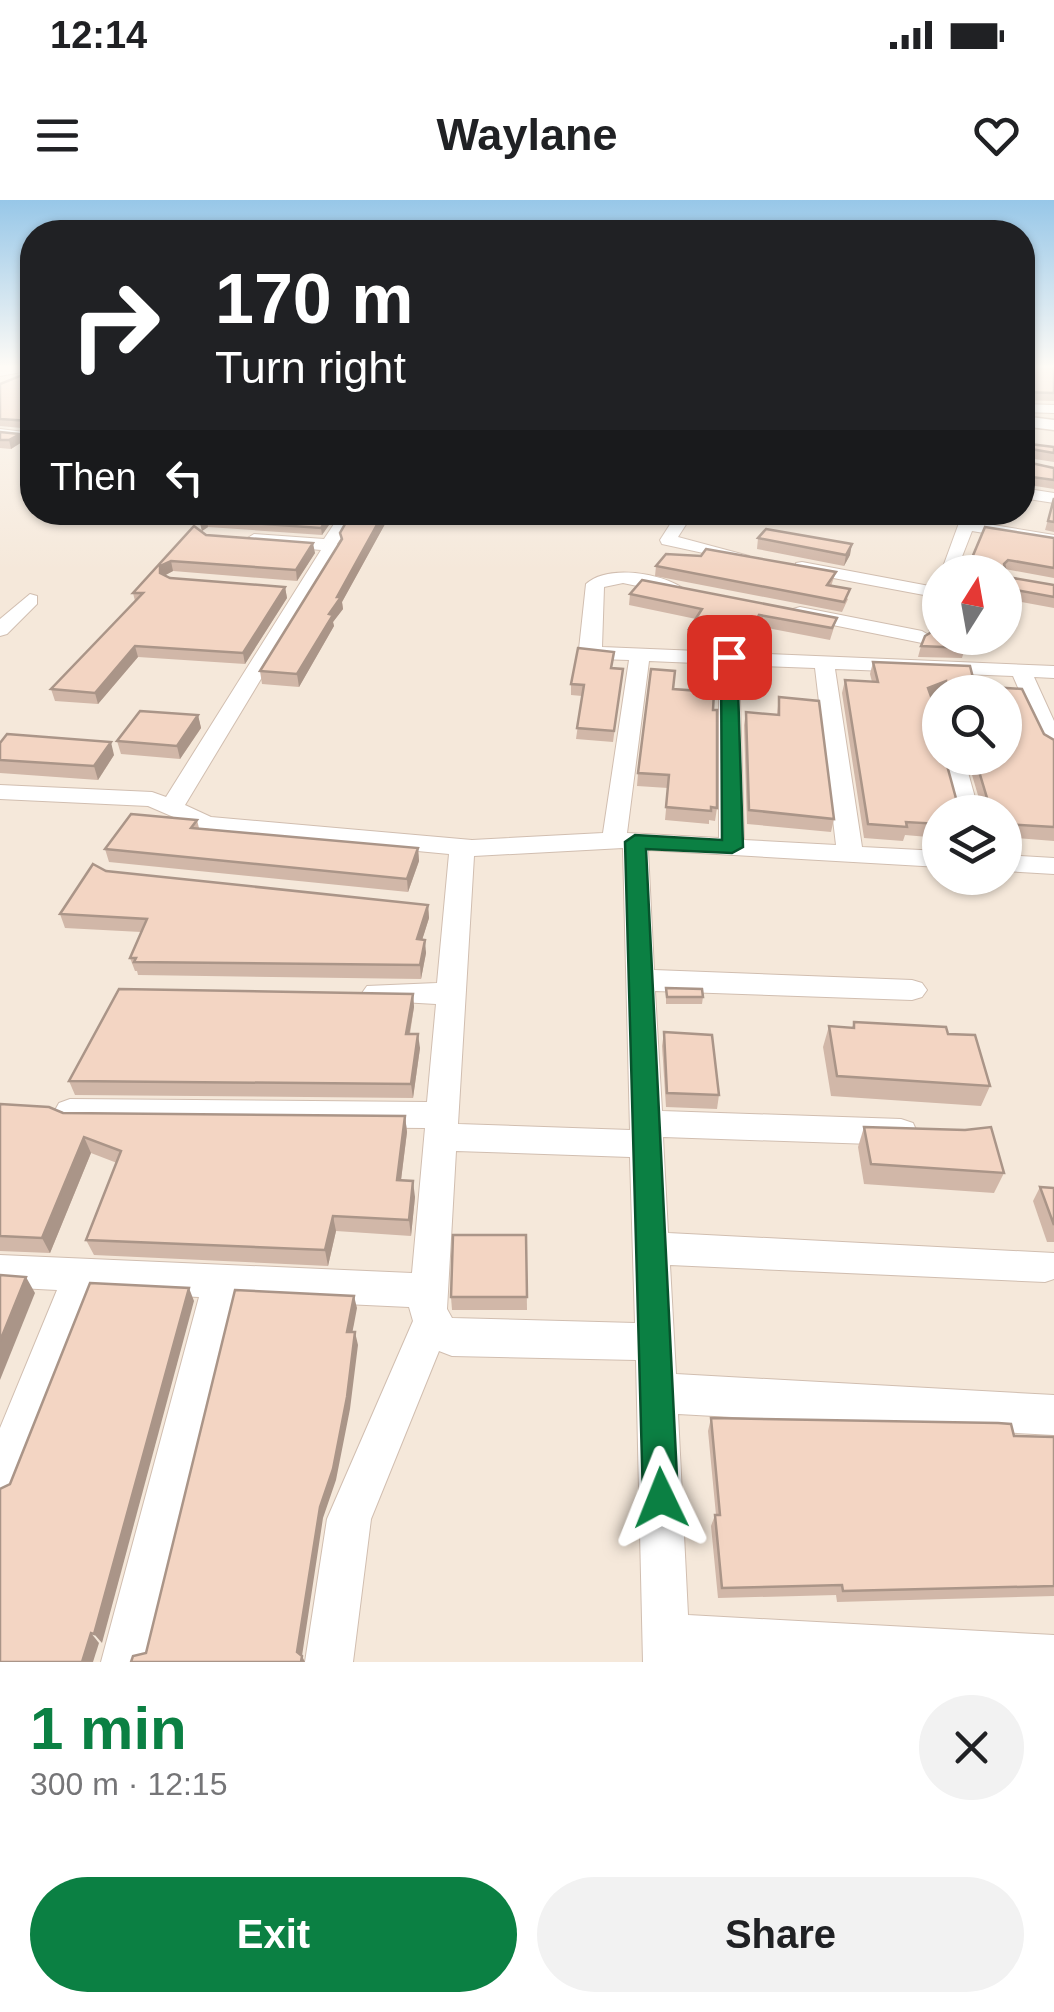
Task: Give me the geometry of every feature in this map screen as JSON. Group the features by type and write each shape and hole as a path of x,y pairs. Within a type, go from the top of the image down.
{"street":[{"path":"172,807 296,590 330,552 328,545 341,525"},
{"path":"678,525 668,540 751,558"},
{"path":"954,555 967,525"},
{"path":"993,525 1054,540"},
{"path":"226,537 328,545"},
{"path":"789,565 922,607"},
{"path":"693,592 617,578 595,584 589,648 640,654 1020,670 1053,668"},
{"path":"0,630 30,600"},
{"path":"788,611 922,610"},
{"path":"911,663 922,635"},
{"path":"640,654 625,841 641,980 666,1650 1054,1659"},
{"path":"729,657 732,847"},
{"path":"824,660 850,854"},
{"path":"1020,670 1054,745"},
{"path":"0,792 152,799 206,824 462,846 625,841 922,858"},
{"path":"329,1662 349,1519 431,1307 451,994 448,908 462,846"},
{"path":"1022,864 1054,866"},
{"path":"641,980 912,990"},
{"path":"355,993 451,994"},
{"path":"70,1112 647,1134 938,1134"},
{"path":"651,1248 1045,1266"},
{"path":"0,1271 222,1281 431,1307"},
{"path":"0,1479 82,1274"},
{"path":"125,1662 222,1281"},
{"path":"431,1307 441,1334 452,1338 654,1342"},
{"path":"657,1393 1054,1415"}],"shaded area":[{"path":"0,433 20,433 20,525 1035,525 1035,433 1054,433 1054,1662 0,1662"}],"building":[{"path":"0,433 20,434 9,440 0,440"},
{"path":"1035,445 1054,447 1054,453 1035,450"},
{"path":"1035,464 1054,468 1054,480 1035,477"},
{"path":"1054,498 1054,522 1048,521"},
{"path":"278,525 323,525 321,528"},
{"path":"345,525 377,525 337,597 341,597 329,614 333,615 297,674 260,671 342,539 340,533"},
{"path":"194,526 206,535 313,543 296,570 171,561 160,566 160,573 170,578 285,587 243,653 135,646 95,693 51,689 143,593 133,593"},
{"path":"985,527 1054,538 1054,568 1022,562 1022,555 973,555"},
{"path":"766,529 852,544 846,555 758,538"},
{"path":"706,549 836,572 827,585 850,589 844,602 656,566 666,554 701,556"},
{"path":"642,580 837,618 832,628 759,615 745,638 689,629 702,609 630,594"},
{"path":"1022,580 1054,585 1054,597 1022,591"},
{"path":"578,648 614,652 611,668 623,669 614,731 577,728 584,685 571,684"},
{"path":"873,662 970,666 972,675 922,675 922,775 950,775 955,795 922,795 922,823 906,822 907,827 868,824 845,680 878,682"},
{"path":"651,669 675,671 673,689 714,692 717,808 711,807 711,811 666,807 669,775 638,773"},
{"path":"1022,689 1044,734 1054,740 1054,827 1022,825 1022,795 986,795 980,775 1022,775"},
{"path":"779,697 819,701 834,819 749,810 746,712 779,715"},
{"path":"140,711 198,715 177,746 117,741"},
{"path":"7,734 111,742 94,766 0,760 0,743"},
{"path":"131,814 197,820 191,828 418,848 407,879 105,849"},
{"path":"93,864 106,871 428,905 417,939 425,940 420,965 134,962 136,958 130,958 147,919 60,914"},
{"path":"666,988 702,989 703,997 667,997"},
{"path":"119,989 413,994 406,1034 418,1034 411,1084 69,1081"},
{"path":"854,1022 946,1027 948,1034 975,1035 990,1086 837,1076 829,1026 854,1028"},
{"path":"664,1032 712,1035 719,1095 667,1093"},
{"path":"0,1104 49,1107 63,1113 405,1116 397,1180 413,1181 409,1220 333,1216 325,1250 86,1240 121,1151 84,1137 42,1238 0,1236"},
{"path":"864,1127 991,1127 1004,1173 871,1164"},
{"path":"1040,1187 1054,1188 1054,1225"},
{"path":"453,1235 526,1235 527,1297 451,1297"},
{"path":"0,1275 26,1277 0,1341"},
{"path":"90,1283 189,1288 94,1634 91,1633 82,1662 0,1662 0,1489 10,1484"},
{"path":"235,1290 354,1296 347,1332 355,1332 347,1397 333,1469 320,1507 297,1652 302,1656 301,1662 131,1662 133,1656 146,1653"},
{"path":"711,1418 998,1423 1011,1424 1014,1436 1054,1437 1054,1586 843,1591 842,1585 722,1588"}],"route":[{"path":"661,1498 635,842 732,847 729,657"}]}
